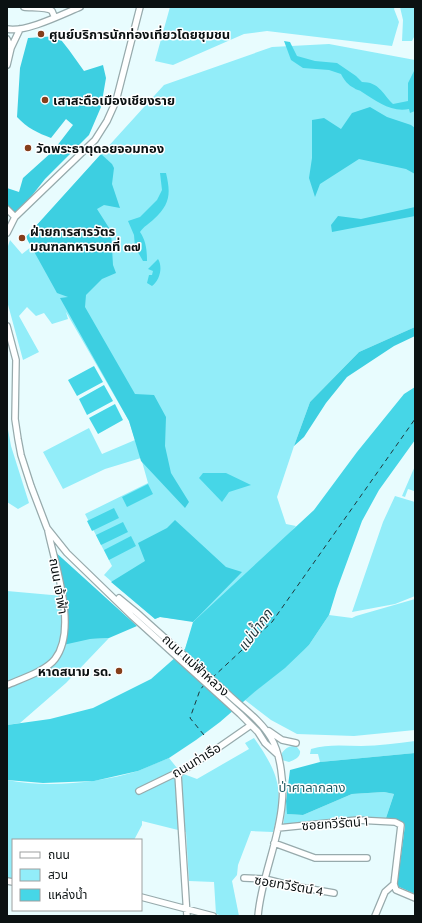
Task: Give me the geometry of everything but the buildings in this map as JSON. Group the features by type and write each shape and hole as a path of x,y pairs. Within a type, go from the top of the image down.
{"street":[{"path":"24,7 37,9 46,8 52,11 55,17"},
{"path":"7,29 20,29 80,7"},
{"path":"7,233 15,217 95,140 107,121 116,101 140,7"},
{"path":"7,65 11,48 20,29"},
{"path":"7,39 11,48"},
{"path":"7,209 15,217"},
{"name":"ถนน แม่ฟ้าหลวง","path":"7,326 16,360 15,419 20,447 31,486 47,528 67,553 102,586 245,709 264,728 272,739 277,754 281,779 282,803 278,828 259,902 258,916"},
{"name":"ถนน เจ้าฟ้า","path":"7,685 33,675 55,660 63,645 65,634 65,613 63,596 47,528"},
{"name":"ถนน แม่ฟ้าหลวง","path":"134,614 240,714 265,743 277,754"},
{"name":"ถนนท่าเรือ","path":"139,791 172,775 178,774 251,725"},
{"path":"264,728 282,740 296,743"},
{"path":"178,774 188,913"},
{"name":"ซอยทวีรัตน์ 1","path":"278,828 357,820 395,822 401,825 394,884"},
{"path":"274,843 315,858 367,858"},
{"name":"ซอยทวีรัตน์ 4","path":"244,878 265,879 293,886 334,893"},
{"path":"375,916 385,892 394,884 396,890 415,898"},
{"path":"142,897 188,913 213,916"}],"green space":[{"path":"170,7 395,7 394,9 399,22 392,46 267,31 244,34 173,65 155,61"},
{"path":"400,7 415,7 415,35 412,41 402,41 403,20"},
{"path":"58,36 84,71 103,65 106,78 101,107 89,135 45,179 15,217 7,209 7,188 19,192 23,178 53,151 73,125 66,119 51,138 33,130 17,117 20,68 28,38"},
{"path":"329,44 415,60 415,327 359,352 310,402 277,497 286,524 296,526 275,550 246,599 170,663 185,649 196,617 191,621 160,617 155,619 104,575 112,566 85,514 148,483 141,458 105,469 63,489 43,452 89,428 102,454 135,440 129,421 66,312 68,319 52,324 44,313 36,316 27,307 19,316 39,352 23,360 7,301 7,249 10,240 22,254 31,247 26,237 164,85 272,47"},
{"path":"370,107 387,117 411,125 415,128 415,174 406,169 359,159 320,184 315,197 309,178 312,158 312,120 324,118 341,129 352,113"},
{"path":"101,154 112,164 114,168 112,184 120,208 104,205 97,209 111,231 113,265 116,273 102,279 86,295 85,307 135,394 154,395 166,417 165,446 171,473 189,502 185,508 141,461 129,421 60,298 68,297 57,293 26,237"},
{"path":"7,157 8,158 7,188"},
{"path":"415,207 415,216 332,232 331,225 338,216 361,219"},
{"path":"415,327 415,336 394,346 347,377 326,403 304,437 294,446 310,402 359,352"},
{"path":"7,424 11,446 29,503 18,509 7,502"},
{"path":"415,466 414,491 408,489 405,497 402,496"},
{"path":"395,496 415,502 415,596 395,604 352,612 383,522"},
{"path":"175,520 226,567 242,572 193,622 160,617 155,619 111,582 145,561 138,543 167,528"},
{"path":"52,549 137,626 109,638 90,639 63,645 65,613"},
{"path":"7,591 63,596 90,639 109,638 66,683 20,723 7,725"},
{"path":"415,599 415,730 354,736 297,734 271,720 245,700 309,645 329,615 352,618"},
{"path":"254,738 269,761 274,772 279,793 277,817 273,832 251,831 238,865 237,875 232,881 239,916 223,916 216,914 214,882 189,881 186,832 142,821 142,825 135,839 12,839 12,885 7,884 7,780 39,784 56,784 107,779 138,771 169,758 181,773 197,779 249,749 245,743"},
{"path":"415,741 415,753 320,762 318,754 310,754 311,749 324,746 374,746"},
{"path":"294,746 300,751 298,757 289,762 282,760 282,753 288,747"},
{"name":"ป่าศาลากลาง","path":"415,753 415,894 397,886 405,825 385,821 394,794 384,792 352,794 303,815 287,814 286,801 290,770 320,762"},
{"path":"384,792 394,794 385,821 357,820 283,828 286,801 288,814 303,815 352,794"}],"water":[{"path":"284,41 290,42 297,56 315,61 337,63 362,82 368,82 376,86 393,104 408,101 408,83 414,71 415,111 410,113 409,109 396,109 384,105 350,85 341,74 329,70 303,68 291,60"},
{"path":"160,173 166,173 169,193 166,203 159,214 140,232 144,239 146,249 147,261 143,261 135,247 134,235 128,221 140,217 157,200 162,190"},
{"path":"158,259 160,262 160,273 159,277 152,286 147,283 149,275 152,275 153,271 148,269"},
{"path":"94,366 103,382 77,396 68,380"},
{"path":"104,385 113,401 87,415 79,399"},
{"name":"แม่น้ำกก","path":"415,387 415,440 379,490 362,521 329,615 309,645 285,668 220,722 169,758 138,771 94,781 43,783 7,780 7,725 50,719 93,708 151,679 185,649 193,622 314,510 357,452 404,394"},
{"path":"115,404 123,420 98,434 89,418"},
{"path":"203,473 226,473 251,485 229,492 222,502 199,478"},
{"path":"148,484 153,494 127,507 122,497"},
{"path":"114,508 119,518 92,531 87,521"},
{"path":"123,522 128,532 101,545 96,535"},
{"path":"131,536 136,546 109,560 104,550"}],"ferry route":[{"path":"212,678 272,622 415,419"},
{"path":"204,685 200,690 190,718 204,735"}],"place":[{"name":"ศูนย์บริการนักท่องเที่ยวโดยชุมชน","path":"41,34"},
{"name":"เสาสะดือเมืองเชียงราย","path":"45,100"},
{"name":"วัดพระธาตุดอยจอมทอง","path":"28,148"},
{"name":"ฝ่ายการสารวัตร มณฑลทหารบกที่ ๓๗","path":"22,238"},
{"name":"หาดสนาม รด.","path":"119,671"}]}
